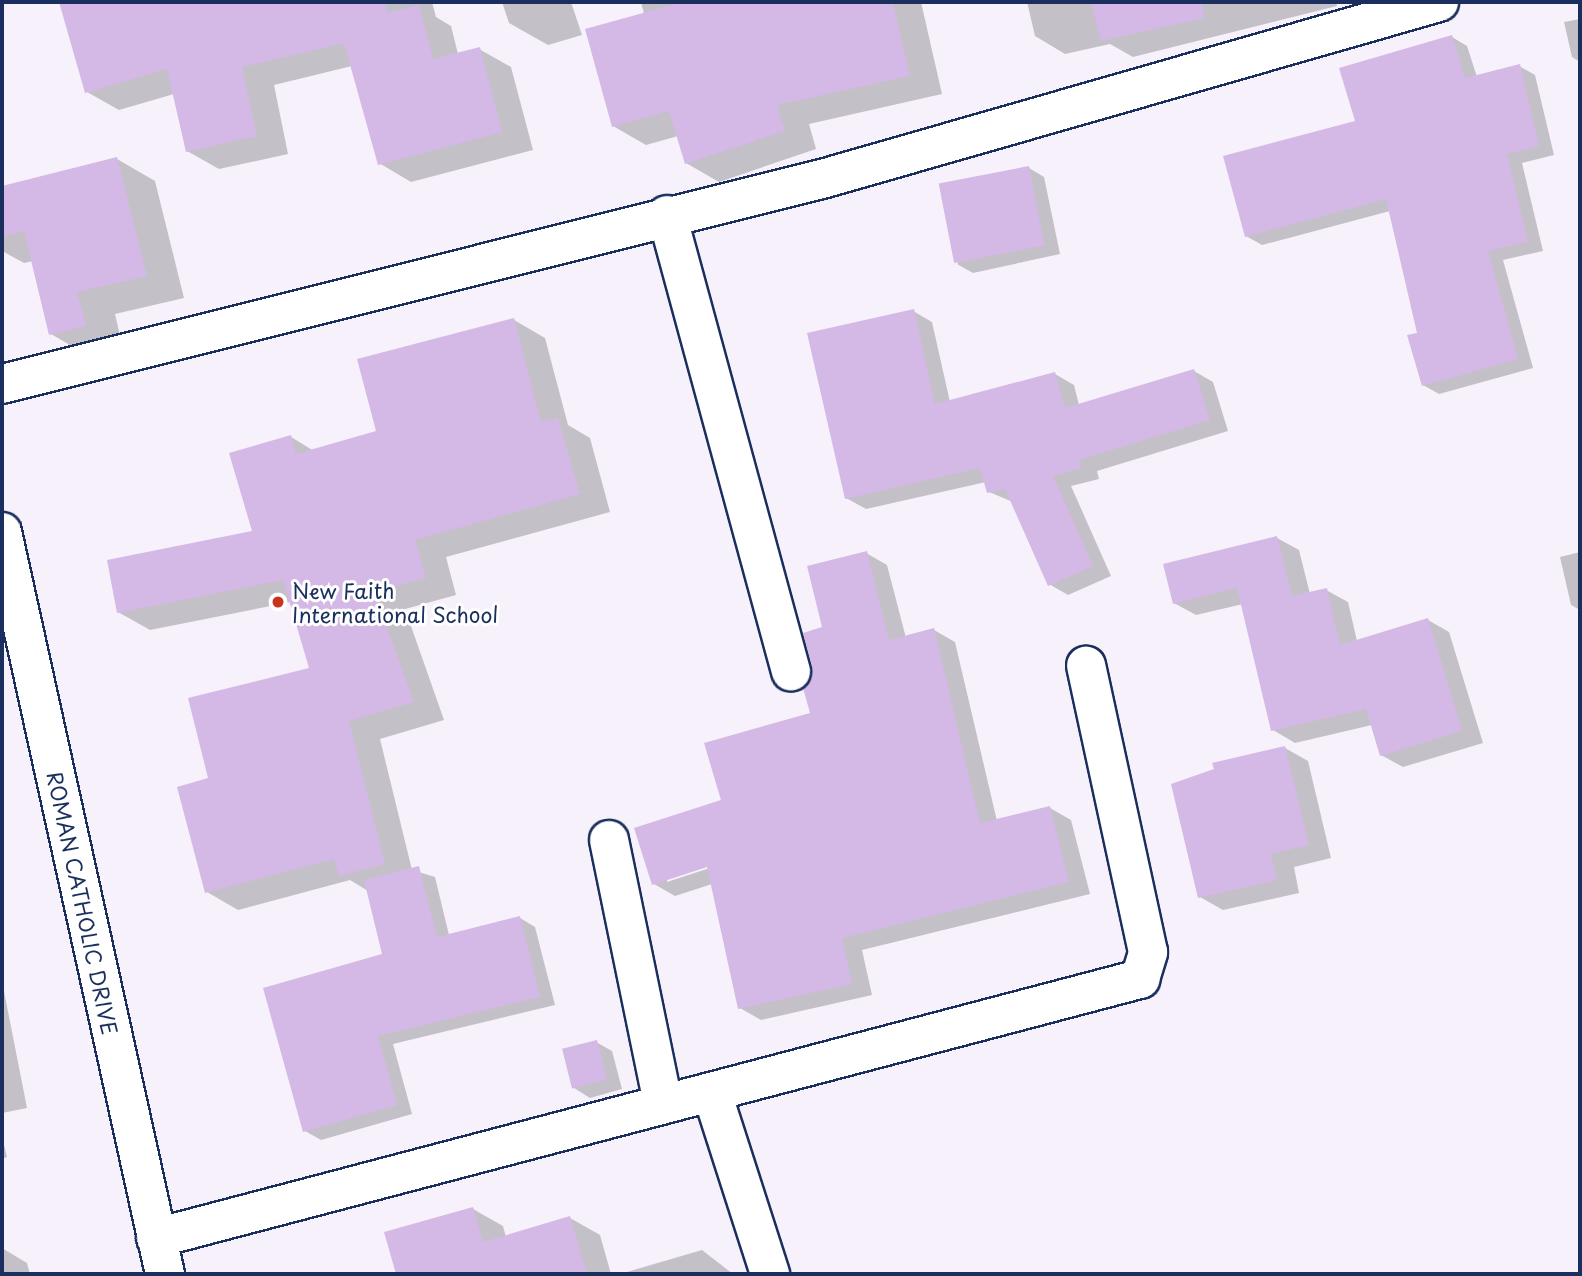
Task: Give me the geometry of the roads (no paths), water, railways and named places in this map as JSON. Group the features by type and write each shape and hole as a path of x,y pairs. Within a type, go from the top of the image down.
{"street":[{"path":"2,384 667,215 822,179 1438,2"},
{"path":"667,215 791,671"},
{"name":"ROMAN CATHOLIC DRIVE","path":"2,532 165,1274"},
{"path":"156,1238 1140,979 1148,952 1086,666"},
{"path":"609,840 663,1104"},
{"path":"712,1093 769,1274"}],"place":[{"name":"New Faith International School","path":"278,602"}]}
